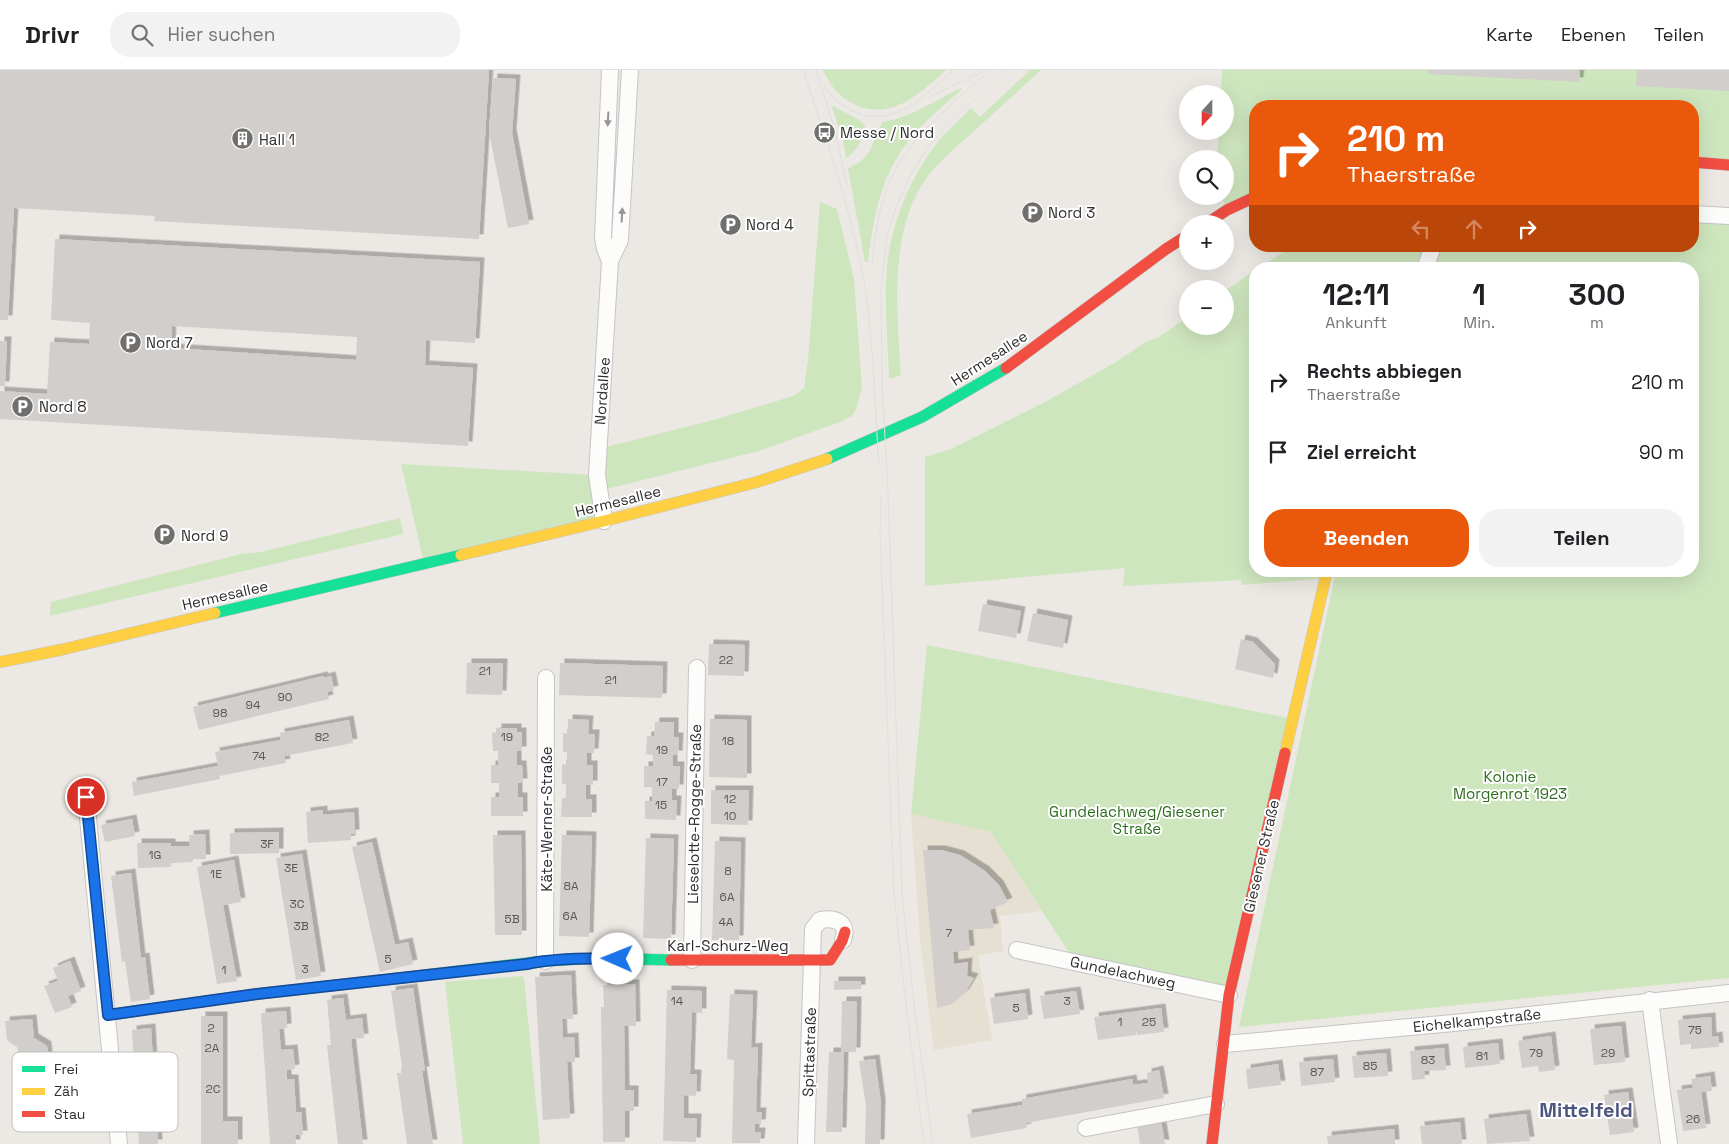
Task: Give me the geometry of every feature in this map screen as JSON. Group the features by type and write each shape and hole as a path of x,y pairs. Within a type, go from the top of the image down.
{"main road":[{"path":"1699,163 1729,165"},
{"path":"1220,215 1249,200"},
{"name":"Hermesallee","path":"0,662 60,650 604,521 757,482 822,462 922,417 1013,364 1179,241"},
{"name":"Giesener Straße","path":"1212,1144 1225,1044 1229,995 1326,577"},
{"name":"Spittastraße","path":"812,960 830,960 844,936"},
{"name":"Karl-Schurz-Weg","path":"108,1015 257,994 527,964 545,960 572,958 812,960"}],"street":[{"name":"Nordallee","path":"610,70 603,238 610,261"},
{"name":"Nordallee","path":"604,521 596,475 610,261 620,240 630,70"},
{"path":"1699,214 1729,216"},
{"name":"Lieselotte-Rogge-Straße","path":"692,960 696,668"},
{"name":"Käte-Werner-Straße","path":"545,960 546,678"},
{"path":"86,797 111,1052"},
{"name":"Spittastraße","path":"806,1144 813,929 820,920 830,918 844,928 844,936"},
{"name":"Gundelachweg","path":"1017,950 1229,995"},
{"name":"Eichelkampstraße","path":"1225,1044 1464,1022 1729,992"},
{"path":"1650,1000 1669,1144"},
{"path":"1086,1128 1216,1104"}],"shaded area":[{"path":"911,814 991,832 1042,911 1000,916 1003,951 978,955 992,1040 934,1050 920,940"}],"green space":[{"path":"823,70 946,70 909,100 896,106 871,109 848,101 838,93"},
{"path":"1030,70 1041,70 938,164 915,197 906,220 898,272 897,299 901,375 889,379 886,303 888,258 895,226 906,196 921,166 939,140 971,108 980,117"},
{"path":"1222,70 1729,70 1729,165 1699,162 1699,100 1249,100 1249,200 1227,210 1225,205 1234,205 1234,150 1218,150 1218,140 1234,140 1234,85 1221,85"},
{"path":"961,88 919,129 907,143 890,170 875,215 868,262 865,262 848,168 856,165 870,150 882,122 913,113"},
{"path":"834,106 859,120 865,126 859,145 846,158 843,141 832,107"},
{"path":"820,202 837,209 854,279 862,388 852,416 759,451 599,491 604,521 424,563 401,464 596,475 598,449 717,419 793,396 804,388 808,360"},
{"name":"Kolonie Morgenrot 1923","path":"1699,216 1729,218 1729,978 1239,1027 1335,577 1699,577 1699,262 1429,262 1432,252 1699,252"},
{"path":"1284,252 1431,252 1427,262 1268,262"},
{"path":"1249,274 1249,577 1325,578 1242,585 1241,580 1123,586 1125,568 925,586 925,457 951,449 1045,402 1116,362 1147,341 1157,338 1179,323 1179,335 1234,335 1234,285"},
{"path":"400,518 403,534 50,616 51,602 241,554 261,552"},
{"name":"Gundelachweg/Giesener Straße","path":"927,645 1293,719 1229,995 1075,962 991,832 911,814"},
{"path":"522,976 524,978 540,1144 463,1144 445,982"}],"building":[{"name":"Hall 1","path":"0,70 489,70 479,239 154,221 155,216 14,208 8,320 0,320"},
{"path":"1428,70 1580,70 1579,82 1428,74"},
{"path":"1637,70 1729,70 1729,91 1636,86"},
{"path":"493,78 516,79 512,133 529,224 508,228 489,132"},
{"name":"Nord 7","path":"55,239 480,262 475,343 426,340 425,365 473,368 468,446 0,419 0,391 47,394 50,342 89,344 90,323 51,320","holes":["172,326 357,337 356,360 171,348"]},
{"path":"0,341 7,341 5,386 0,386"},
{"path":"983,604 1021,611 1016,638 978,631"},
{"path":"1033,613 1068,620 1063,648 1027,641"},
{"path":"1241,639 1253,642 1275,664 1273,678 1235,669"},
{"path":"709,644 745,645 744,676 708,675"},
{"path":"467,663 503,663 502,695 466,694"},
{"path":"560,663 663,666 662,698 559,695"},
{"path":"323,676 324,678 331,676 334,690 327,692 329,699 199,730 193,707"},
{"path":"568,719 589,720 588,734 595,734 594,753 587,753 587,765 593,765 593,785 586,785 586,799 592,799 592,817 561,817 562,798 566,798 566,784 562,784 562,764 567,765 567,752 563,752 563,733 568,734"},
{"path":"710,719 747,720 747,778 709,777"},
{"path":"349,720 353,743 284,756 286,763 219,776 220,779 134,796 132,782 218,766 215,752 281,740 280,733"},
{"path":"655,722 674,722 674,737 679,737 678,755 673,755 673,766 680,766 679,789 672,789 672,800 677,800 676,820 645,819 645,801 652,801 652,787 644,787 644,766 653,766 653,755 646,754 647,736 654,736"},
{"path":"497,728 517,728 517,732 522,732 522,751 517,751 517,765 522,765 523,783 518,783 518,797 523,797 523,816 491,816 491,797 499,797 499,783 491,783 491,765 498,765 498,751 493,751 492,733 497,732"},
{"path":"711,790 749,790 748,825 711,824"},
{"path":"323,810 323,815 354,812 355,834 351,834 351,840 308,843 306,812"},
{"path":"132,819 135,836 105,842 101,825"},
{"path":"279,832 279,853 230,854 230,833"},
{"path":"205,834 206,859 193,859 193,862 171,863 171,867 138,868 137,843 171,843 171,846 190,846 189,835"},
{"path":"493,835 521,835 522,935 495,935"},
{"path":"562,835 592,836 589,937 559,936"},
{"path":"646,838 674,839 671,939 643,938"},
{"path":"715,841 741,842 739,940 712,940"},
{"path":"372,842 395,945 408,942 413,964 380,972 352,847"},
{"path":"923,850 941,850 960,855 985,871 999,885 1008,902 990,910 994,928 968,930 970,950 953,952 954,964 968,962 967,976 974,978 965,993 952,1004 937,1008"},
{"path":"302,854 321,976 296,980 276,858"},
{"path":"234,860 241,902 223,905 237,981 217,984 197,867"},
{"path":"131,873 141,958 145,957 150,999 131,1002 125,961 122,962 111,876"},
{"path":"70,961 81,991 68,996 72,1007 55,1013 44,986 58,981 53,968"},
{"path":"571,975 573,1019 562,1019 563,1038 574,1037 575,1062 567,1062 570,1118 543,1120 535,977"},
{"path":"834,981 861,981 861,989 834,990"},
{"path":"635,984 636,1026 624,1026 625,1090 634,1090 634,1111 625,1111 625,1142 603,1142 601,1007 604,1007 603,985"},
{"path":"413,988 425,1071 422,1071 433,1144 407,1144 397,1073 403,1073 391,991"},
{"path":"667,990 702,991 702,1013 692,1012 690,1074 697,1074 696,1096 684,1095 684,1118 697,1118 696,1142 663,1141"},
{"path":"1076,991 1080,1014 1044,1019 1040,996"},
{"path":"1025,993 1028,1019 994,1024 990,998"},
{"path":"730,994 753,995 751,1048 758,1047 756,1112 762,1112 761,1124 755,1124 755,1132 761,1132 760,1143 732,1143 734,1060 727,1059"},
{"path":"343,998 346,1020 362,1018 364,1038 351,1039 363,1144 338,1144 327,1045 331,1045 327,1000"},
{"path":"842,1001 857,1001 856,1052 844,1052 842,1132 826,1132 829,1052 841,1052"},
{"path":"1161,1008 1164,1032 1137,1035 1134,1014 1136,1035 1098,1040 1094,1017"},
{"path":"286,1011 287,1028 279,1029 281,1050 293,1049 295,1069 287,1070 287,1079 294,1079 296,1112 301,1112 303,1135 295,1135 296,1144 270,1144 261,1013"},
{"path":"201,1016 223,1016 223,1121 238,1121 238,1144 201,1144"},
{"path":"1711,1017 1712,1037 1718,1036 1719,1047 1691,1049 1691,1044 1680,1045 1678,1020"},
{"path":"32,1019 34,1038 47,1046 48,1052 18,1052 18,1048 7,1040 5,1021"},
{"path":"1621,1026 1625,1062 1594,1065 1590,1029"},
{"path":"151,1028 152,1052 133,1052 132,1030"},
{"path":"1551,1036 1555,1070 1539,1072 1538,1066 1522,1068 1518,1041"},
{"path":"1498,1043 1500,1064 1465,1068 1463,1047"},
{"path":"1444,1048 1446,1070 1424,1071 1425,1079 1412,1080 1410,1051"},
{"path":"1386,1053 1388,1076 1354,1078 1352,1056"},
{"path":"875,1059 881,1103 880,1144 865,1144 866,1106 859,1061"},
{"path":"1333,1059 1335,1082 1301,1086 1299,1062"},
{"path":"1278,1064 1281,1085 1248,1089 1246,1069"},
{"path":"1159,1070 1164,1098 1026,1123 1027,1128 971,1138 967,1114 1022,1105 1022,1099 1132,1079 1133,1085 1148,1083 1147,1073"},
{"path":"1710,1076 1712,1091 1701,1092 1706,1128 1683,1131 1677,1090 1693,1088 1691,1079"},
{"path":"1628,1092 1634,1132 1610,1135 1604,1095"},
{"path":"1526,1114 1530,1141 1487,1144 1484,1119"},
{"path":"1161,1121 1165,1144 1140,1144 1137,1125"},
{"path":"1460,1122 1462,1144 1422,1144 1420,1126"},
{"path":"1394,1129 1395,1144 1328,1144 1327,1136"},
{"path":"138,1132 157,1132 158,1144 139,1144"}],"tram line":[{"path":"803,70 843,194 862,270 871,343 879,465"},
{"path":"816,70 834,127 847,186"},
{"path":"824,86 832,96 847,108 858,113 877,116 890,115 913,104 953,70"},
{"path":"872,263 881,206 895,170 906,153 931,123 990,70"},
{"path":"933,1144 914,1004 902,894 888,492 882,383 881,291 887,237 896,207 912,172 944,129 1007,70"},
{"path":"930,97 984,71"},
{"path":"881,495 880,533 894,895 924,1144"}],"traffic: fast":[{"path":"827,459 922,417 1006,368"},
{"path":"215,613 461,555"},
{"path":"400,978 545,961 597,958 671,960"}],"traffic: slow":[{"path":"461,555 757,482 827,459"},
{"path":"1285,753 1326,577"},
{"path":"0,662 60,650 215,613"}],"traffic: jam":[{"path":"1699,163 1729,165"},
{"path":"1220,215 1249,200"},
{"path":"1006,368 1179,241"},
{"path":"1212,1144 1229,995 1285,753"},
{"path":"671,960 830,960 842,941 845,932"},
{"path":"108,1015 257,994 400,978"}],"place":[{"name":"Messe / Nord","path":"824,132"},
{"name":"Hall 1","path":"243,139"},
{"name":"Nord 3","path":"1032,212"},
{"name":"Nord 4","path":"730,224"},
{"name":"Nord 7","path":"130,342"},
{"name":"Nord 8","path":"23,406"},
{"name":"Nord 9","path":"165,535"}],"district":[{"name":"Mittelfeld","path":"1586,1110"}],"route":[{"path":"86,797 108,1015 257,994 527,964 545,960 572,958 618,959"}]}
